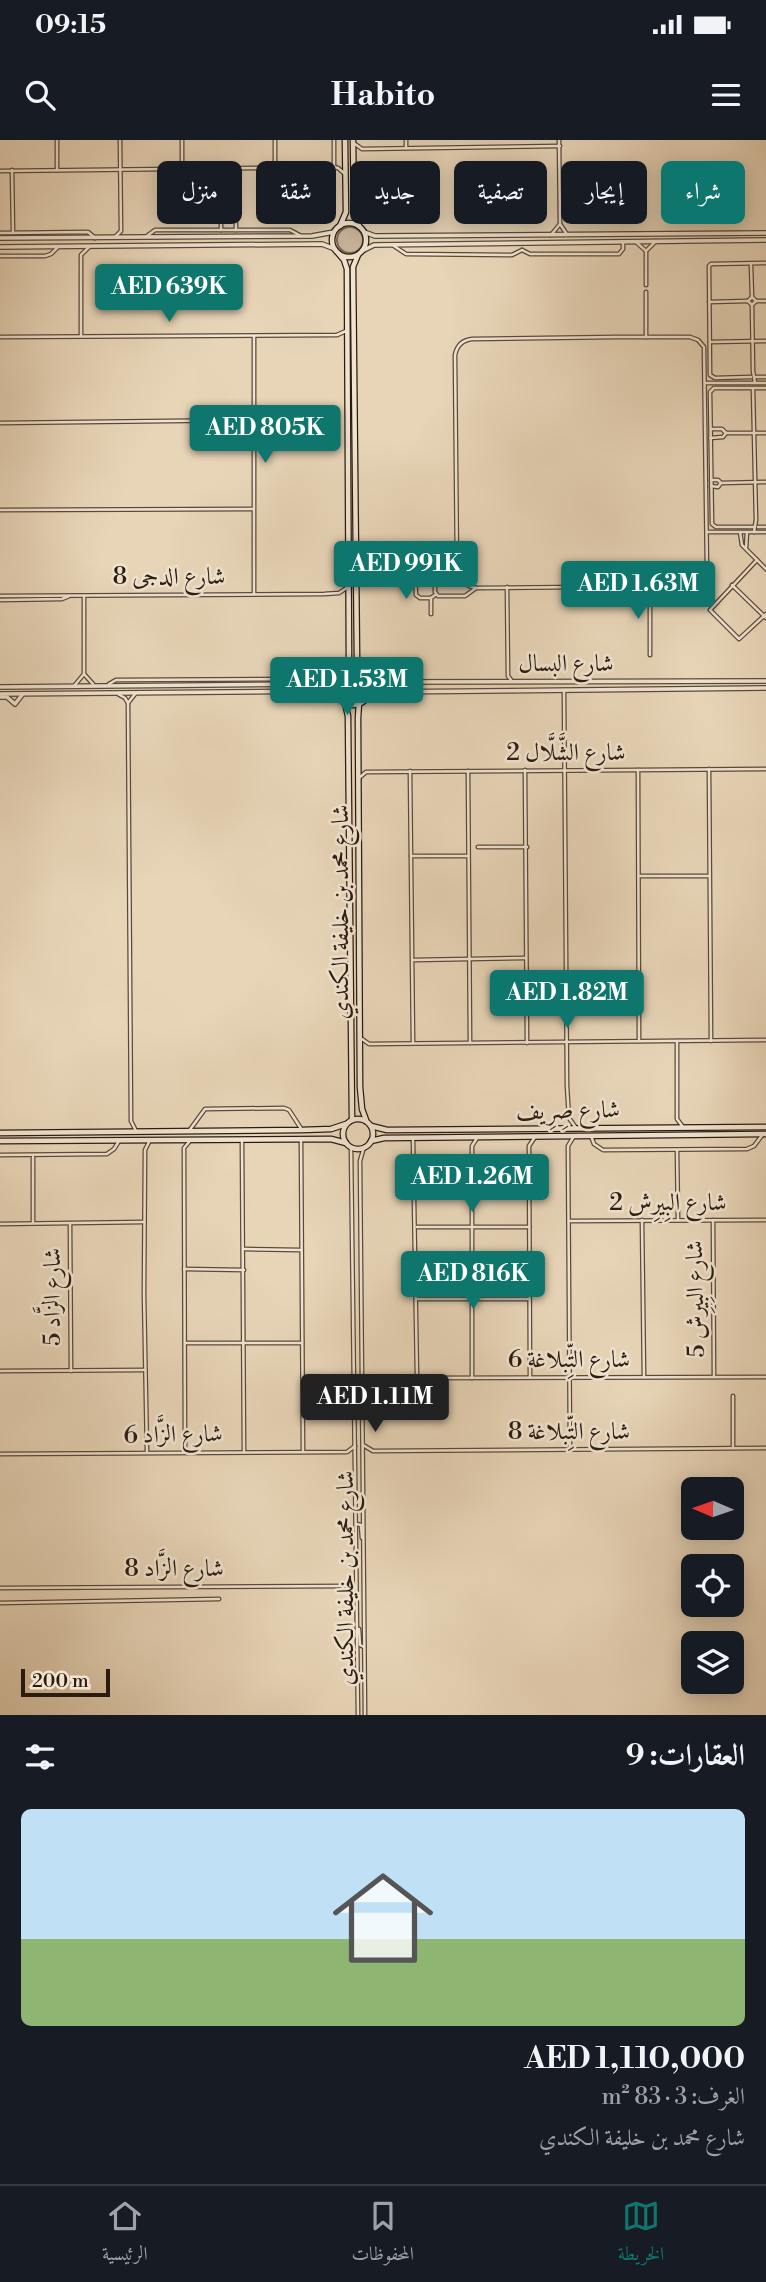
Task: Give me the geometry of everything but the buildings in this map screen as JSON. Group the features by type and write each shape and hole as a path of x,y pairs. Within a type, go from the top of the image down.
{"main road":[{"path":"340,226 350,223 359,227 366,240 353,264 357,660 360,673 369,684 368,694 359,703 345,703 338,695 338,681 346,672 349,659 348,328 346,267 332,241 345,212 345,140"},
{"path":"353,141 354,212 359,227"},
{"path":"337,252 348,257 360,253"},
{"path":"346,672 360,673"},
{"name":"شارع محمد بن خليفة الكندي","path":"345,703 348,716 352,1120"},
{"name":"شارع محمد بن خليفة الكندي","path":"359,703 360,1099 366,1120"},
{"path":"0,1133 331,1129 352,1120 366,1120 373,1131 371,1141 364,1147 331,1139 0,1142"},
{"path":"346,1124 343,1134 348,1145"},
{"name":"شارع صِرِيف","path":"371,1126 387,1130 766,1127"},
{"name":"شارع صِرِيف","path":"371,1141 383,1138 764,1134"}],"street":[{"path":"57,140 57,170"},
{"path":"115,237 121,231 120,140"},
{"path":"182,140 182,161"},
{"path":"275,140 275,161"},
{"path":"334,140 336,161"},
{"path":"406,140 406,148"},
{"path":"463,140 463,148"},
{"path":"520,140 520,147"},
{"path":"559,140 560,225 567,235"},
{"path":"353,141 362,149 560,146"},
{"path":"353,158 362,149"},
{"path":"345,161 336,167 345,174"},
{"path":"0,171 157,169"},
{"path":"12,170 13,233"},
{"path":"221,224 221,230"},
{"path":"236,224 236,230"},
{"path":"551,235 560,225"},
{"path":"147,236 155,230 290,230 301,236"},
{"path":"121,231 128,237"},
{"path":"0,236 13,233 86,232 95,238"},
{"path":"0,236 322,236 334,232"},
{"path":"364,232 375,236 766,233"},
{"path":"360,253 374,245 391,244 766,240"},
{"path":"646,285 646,251 656,241"},
{"path":"522,250 530,254 619,254 624,242"},
{"path":"636,242 646,251"},
{"path":"522,243 522,250"},
{"path":"0,247 322,244 337,252"},
{"path":"391,244 406,254 512,255 522,250"},
{"path":"0,256 45,256 58,246"},
{"path":"70,246 81,255"},
{"path":"81,255 92,246"},
{"path":"81,255 81,335"},
{"path":"766,263 709,265 712,377 766,377"},
{"path":"751,264 752,297 757,302"},
{"path":"646,292 646,337"},
{"path":"709,302 748,301 752,297"},
{"path":"748,301 752,305 753,383"},
{"path":"752,305 766,301"},
{"path":"0,337 337,335 348,328"},
{"path":"337,335 348,342"},
{"path":"254,336 254,594"},
{"path":"646,337 690,337 698,340 705,350 707,571 702,582 694,585 650,586 468,586 462,581 457,570 456,355 459,345 472,339 646,337"},
{"path":"710,342 766,341"},
{"path":"705,383 766,383"},
{"path":"753,388 756,532"},
{"path":"766,388 711,390 710,429 713,526 766,527"},
{"path":"0,423 253,420"},
{"path":"710,429 722,429 726,433 766,433"},
{"path":"710,438 723,437 726,433"},
{"path":"711,480 721,483 766,482"},
{"path":"711,486 718,487 721,483"},
{"path":"0,510 253,509"},
{"path":"706,532 766,532"},
{"path":"740,532 741,544 766,569"},
{"path":"746,548 747,532"},
{"path":"732,585 765,616 739,639 711,613 710,607 732,585 757,560"},
{"path":"417,568 435,569 436,595"},
{"path":"415,574 416,595 420,598 436,595 464,596 476,588"},
{"path":"349,586 339,593 349,600"},
{"path":"468,586 470,594"},
{"path":"650,586 650,655"},
{"path":"507,587 508,676 514,682"},
{"name":"شارع الدجى 8","path":"0,598 339,593"},
{"path":"74,686 84,674 84,595"},
{"path":"431,598 431,614"},
{"path":"84,674 95,686"},
{"path":"501,682 508,676"},
{"name":"شارع البسال","path":"367,679 381,682 766,681"},
{"path":"0,687 306,684 338,681"},
{"name":"شارع البسال","path":"368,694 766,688"},
{"path":"563,1128 569,1118 564,690"},
{"path":"0,695 326,691 338,695"},
{"path":"117,693 128,703 131,1121 136,1131"},
{"path":"128,703 137,693"},
{"path":"0,695 15,704 18,697 27,694"},
{"path":"358,765 366,772 358,780"},
{"path":"709,769 711,1041"},
{"name":"شارع الشَّلَّال 2","path":"366,772 766,769"},
{"path":"638,770 639,1041"},
{"path":"410,771 413,1044"},
{"path":"468,771 470,1043"},
{"path":"525,771 527,1043"},
{"path":"478,847 527,847"},
{"path":"411,856 469,856"},
{"path":"640,876 709,876"},
{"path":"412,960 526,958"},
{"path":"359,1037 369,1044 766,1040"},
{"path":"670,1128 677,1119 677,1041"},
{"path":"360,1055 369,1044"},
{"path":"188,1131 205,1109 271,1108 289,1110 302,1130"},
{"path":"569,1118 576,1128"},
{"path":"677,1119 684,1128"},
{"path":"123,1132 131,1121"},
{"path":"591,1136 594,1144 603,1150 677,1150 747,1149 754,1146 764,1134"},
{"path":"561,1136 568,1146"},
{"path":"570,1449 568,1146 574,1136"},
{"path":"472,1378 472,1146 479,1137"},
{"path":"522,1137 529,1146"},
{"path":"530,1377 529,1146 535,1137"},
{"path":"413,1138 417,1378"},
{"path":"464,1138 472,1146"},
{"path":"301,1139 303,1452"},
{"path":"145,1150 152,1140"},
{"path":"176,1140 184,1148"},
{"path":"186,1452 184,1148 191,1140"},
{"path":"242,1140 244,1452"},
{"path":"0,1155 107,1154 119,1141"},
{"path":"137,1141 142,1143 145,1150 147,1452"},
{"name":"شارع محمد بن خليفة الكندي","path":"348,1145 356,1458 358,1715"},
{"name":"شارع محمد بن خليفة الكندي","path":"364,1147 360,1161 365,1715"},
{"path":"677,1150 678,1220"},
{"path":"33,1155 33,1223"},
{"path":"642,1220 645,1377"},
{"name":"شارع البِيرِش 5","path":"713,1220 714,1377"},
{"name":"شارع البِيرِش 2","path":"569,1222 766,1220"},
{"path":"0,1224 144,1222"},
{"name":"شارع الزَّاد 5","path":"70,1223 71,1371"},
{"path":"415,1227 529,1227"},
{"path":"244,1249 302,1250"},
{"path":"184,1269 244,1270"},
{"path":"416,1299 529,1299"},
{"path":"186,1343 302,1343"},
{"path":"0,1371 145,1370"},
{"path":"362,1373 372,1380 363,1387"},
{"name":"شارع التِّبلاغة 6","path":"372,1380 766,1377"},
{"path":"733,1396 733,1448"},
{"path":"355,1445 347,1452 356,1458"},
{"path":"363,1445 373,1451 363,1459"},
{"name":"شارع التِّبلاغة 8","path":"373,1451 766,1448"},
{"name":"شارع الزَّاد 6","path":"0,1454 347,1452"},
{"path":"356,1524 361,1525 363,1541"},
{"path":"357,1579 349,1586 357,1594"},
{"name":"شارع الزَّاد 8","path":"0,1588 349,1586"},
{"name":"شارع الزَّاد 8","path":"0,1603 219,1599"},
{"path":"357,1623 360,1645 364,1647"}],"shaded area":[{"path":"350,227 359,231 363,240 359,249 350,253 341,249 337,240 341,231"}]}
